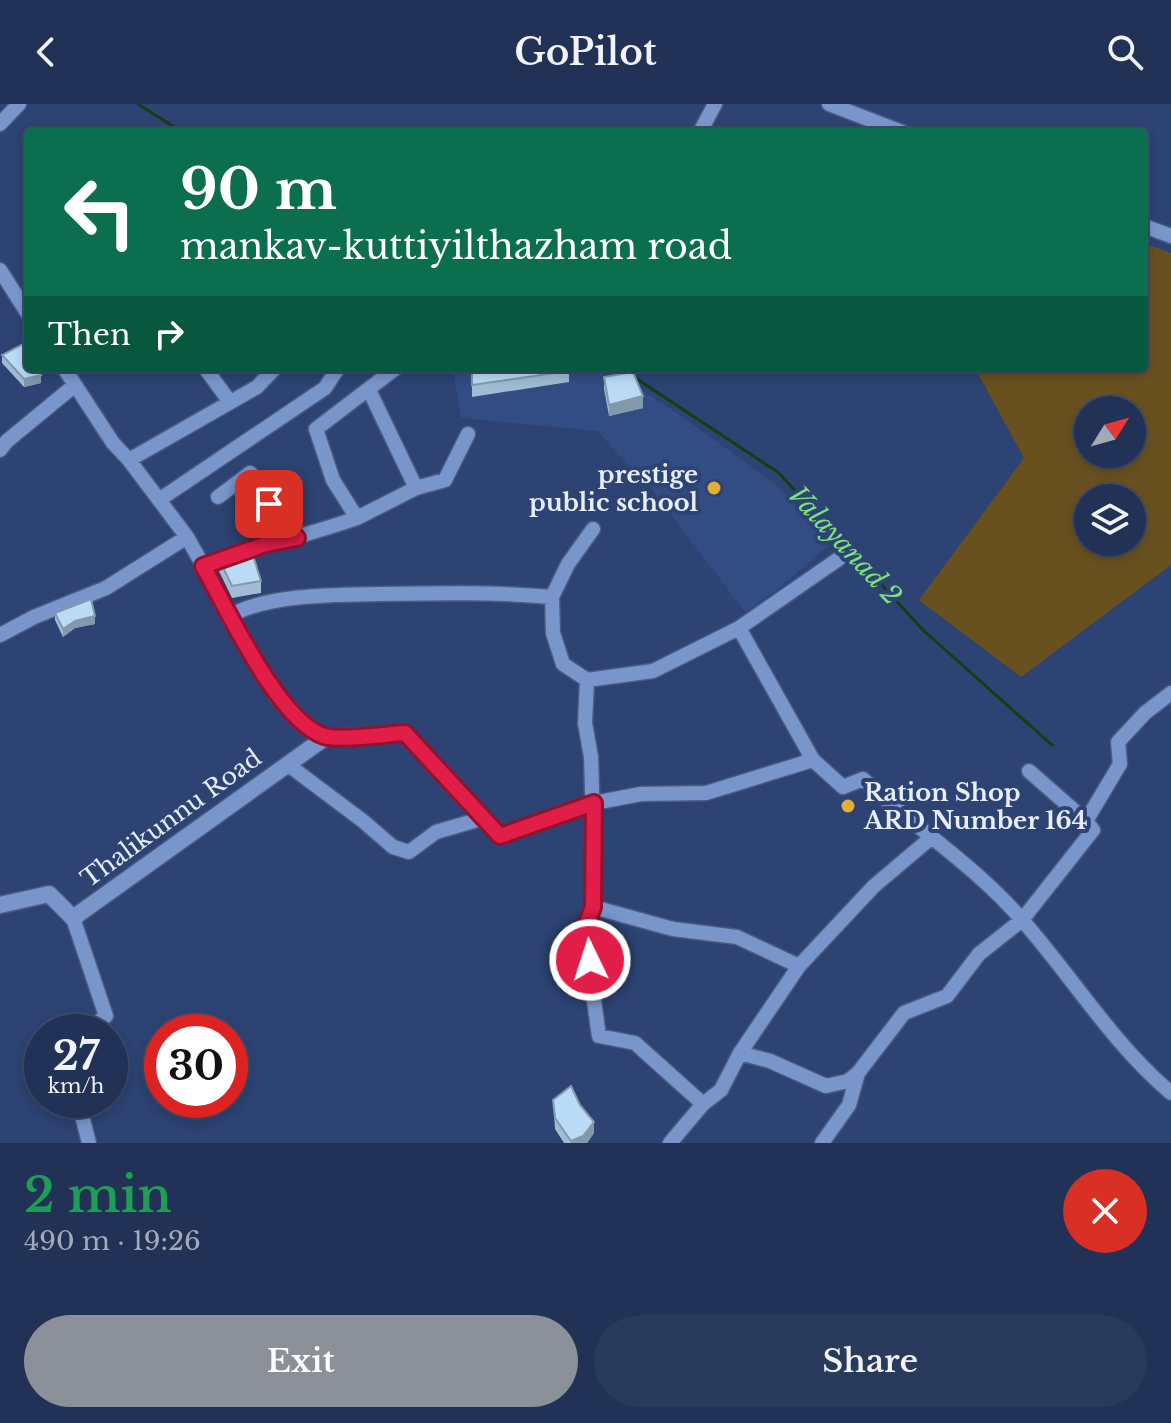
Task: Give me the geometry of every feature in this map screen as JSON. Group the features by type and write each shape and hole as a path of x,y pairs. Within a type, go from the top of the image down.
{"street":[{"path":"0,124 19,104"},
{"path":"702,128 715,104"},
{"path":"829,104 892,128"},
{"path":"1148,227 1171,236"},
{"path":"0,270 24,306"},
{"path":"67,372 113,443 187,537 276,696 301,723 326,737 405,733 500,836 594,803 641,794 706,793 813,760"},
{"path":"208,372 230,402"},
{"path":"129,460 257,387 271,372"},
{"path":"159,500 325,388 335,372"},
{"path":"357,518 333,480 316,429 391,372"},
{"path":"0,450 75,385"},
{"path":"369,390 416,488"},
{"path":"203,566 357,518 416,488 445,480 468,434"},
{"path":"218,497 250,473 259,482 282,523 297,538"},
{"path":"593,529 568,564 552,597 553,633 563,664 587,680 653,671 739,628 840,558"},
{"path":"0,635 34,617 106,588 187,537"},
{"path":"231,615 248,606 328,596 490,592 552,597"},
{"path":"739,628 813,760 843,787 863,779 896,810 973,869 1022,920 1143,1069 1171,1093"},
{"path":"587,680 585,723 594,803 593,907 584,931 599,1036 635,1043 703,1104"},
{"path":"1086,821 1120,764 1118,742 1145,713 1171,693"},
{"name":"Thalikunnu Road","path":"0,905 49,894 73,918 326,737"},
{"path":"287,764 393,847 409,852 436,832 484,818"},
{"path":"740,1053 770,1061 826,1086 848,1081 858,1073 904,1013 947,996 979,954 1022,920 1093,830 1029,771"},
{"path":"670,1143 703,1104 721,1090 740,1053 799,966 874,886 932,837"},
{"path":"593,907 673,929 737,937 799,966"},
{"path":"73,918 105,1014"},
{"path":"822,1143 849,1105 858,1073"},
{"path":"83,1118 89,1143"}],"shaded area":[{"path":"1148,244 1171,253 1171,565 1021,677 919,600 1024,458 977,372 1148,372"},
{"name":"prestige public school","path":"454,372 614,372 774,483 832,543 777,590 745,612 654,492 597,431 461,418"}],"building":[{"path":"24,344 24,372 39,372 41,375 24,379 2,355"},
{"path":"472,372 562,372 472,385"},
{"path":"633,372 643,396 609,405 604,377"},
{"path":"251,549 261,581 232,586 219,559"},
{"path":"91,599 95,616 75,621 63,629 55,613"},
{"path":"571,1086 580,1105 594,1122 583,1136 571,1141 555,1118 553,1100"}],"waterway":[{"name":"Valayanad 2","path":"138,104 176,128"},
{"name":"Valayanad 2","path":"634,377 779,473 923,630 1052,745"}],"place":[{"name":"prestige public school","path":"714,488"},
{"name":"Ration Shop ARD Number 164","path":"848,806"}],"route":[{"path":"269,504 297,538 266,544 203,566 276,696 301,723 326,737 405,733 500,836 594,803 593,907 584,931 590,960"}]}
